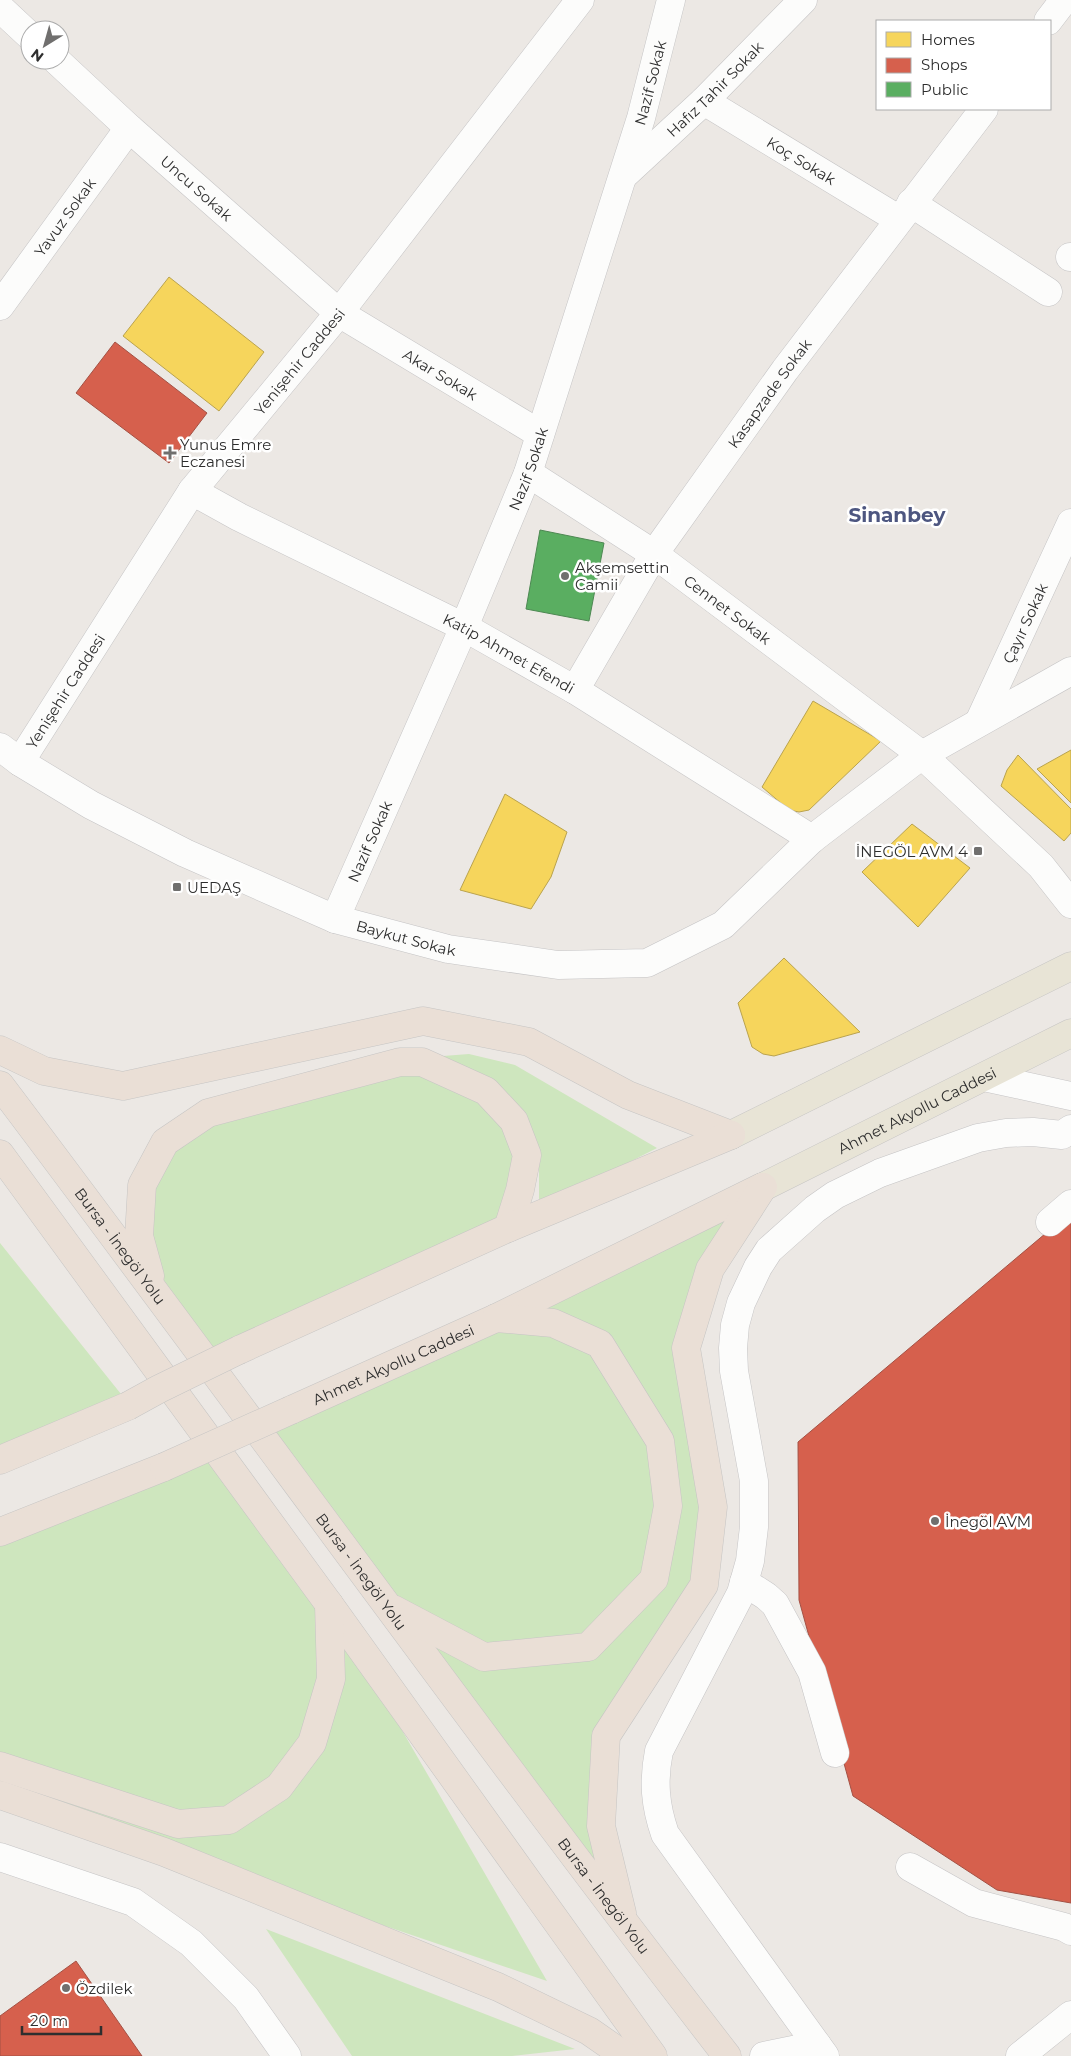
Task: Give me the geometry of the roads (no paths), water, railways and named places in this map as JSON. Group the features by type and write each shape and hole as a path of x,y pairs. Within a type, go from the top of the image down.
{"highway":[{"path":"0,1050 44,1071 123,1086 423,1021 529,1042 628,1095 731,1135"},
{"path":"154,1289 140,1236 142,1185 165,1142 208,1113 400,1062 422,1062 486,1091 514,1120 527,1155 520,1190 508,1228"},
{"name":"Bursa - İnegöl Yolu","path":"0,1085 154,1289 387,1606 625,1924 727,2056"},
{"path":"0,1460 128,1406 240,1350 508,1228 731,1135"},
{"path":"0,1154 329,1604 652,2056"},
{"path":"625,1924 601,1826 606,1736 704,1585 713,1507 686,1348 710,1269 763,1187"},
{"name":"Ahmet Akyollu Caddesi","path":"0,1532 164,1467 496,1318 763,1187"},
{"path":"387,1606 484,1657 588,1647 654,1579 668,1506 660,1442 600,1344 553,1323 496,1318"},
{"path":"0,1766 178,1824 229,1820 279,1787 312,1743 331,1679 329,1604"},
{"path":"0,1796 164,1852 498,1988 589,2032 625,2056"}],"main road":[{"path":"731,1135 1070,965"},
{"name":"Ahmet Akyollu Caddesi","path":"763,1187 1071,1033"}],"street":[{"name":"Yenişehir Caddesi","path":"10,754 192,491 340,313 580,0"},
{"name":"Nazif Sokak","path":"335,919 464,627 528,473 641,118 671,0"},
{"name":"Hafız Tahir Sokak","path":"622,176 704,101 803,0"},
{"path":"1049,20 1064,0"},
{"path":"0,8 20,27"},
{"name":"Uncu Sokak","path":"67,70 129,128 340,313"},
{"name":"Koç Sokak","path":"704,101 1048,292"},
{"name":"Kasapzade Sokak","path":"575,690 654,554 785,370 904,211 983,110"},
{"name":"Yavuz Sokak","path":"0,306 129,128"},
{"name":"Akar Sokak","path":"340,313 540,434"},
{"name":"Cennet Sokak","path":"528,473 654,554 922,755 1041,866 1071,904"},
{"name":"Katip Ahmet Efendi","path":"192,491 464,627 575,690 812,839"},
{"name":"Çayır Sokak","path":"979,722 1071,523"},
{"name":"Baykut Sokak","path":"10,754 91,805 185,853 335,919 448,949 558,965 647,964 723,925 812,839 922,755 1071,671"},
{"path":"984,1077 1071,1096"},
{"path":"821,2051 738,1952 665,1834 658,1814 654,1792 654,1771 659,1751 741,1593 750,1561 754,1527 754,1489 751,1458 734,1371 733,1348 741,1303 758,1267 769,1250 815,1209 835,1195 880,1172 978,1138 1006,1133 1033,1132 1062,1135 1070,1132"},
{"path":"1050,1222 1071,1204"},
{"path":"744,1582 775,1604 812,1672 835,1752"},
{"path":"0,1857 132,1902 191,1943 246,1998 287,2056"},
{"path":"910,1867 974,1903 1064,1927 1071,1931"},
{"path":"1020,2056 1071,2015"},
{"path":"589,2032 602,2056"},
{"path":"764,2056 821,2051"}],"place":[{"name":"Yunus Emre Eczanesi","path":"170,453"},
{"name":"Akşemsettin Camii","path":"565,576"},
{"name":"İNEGÖL AVM 4","path":"978,851"},
{"name":"UEDAŞ","path":"177,887"},
{"name":"İnegöl AVM","path":"935,1521"},
{"name":"Özdilek","path":"66,1988"}],"district":[{"name":"Sinanbey","path":"897,515"}]}
